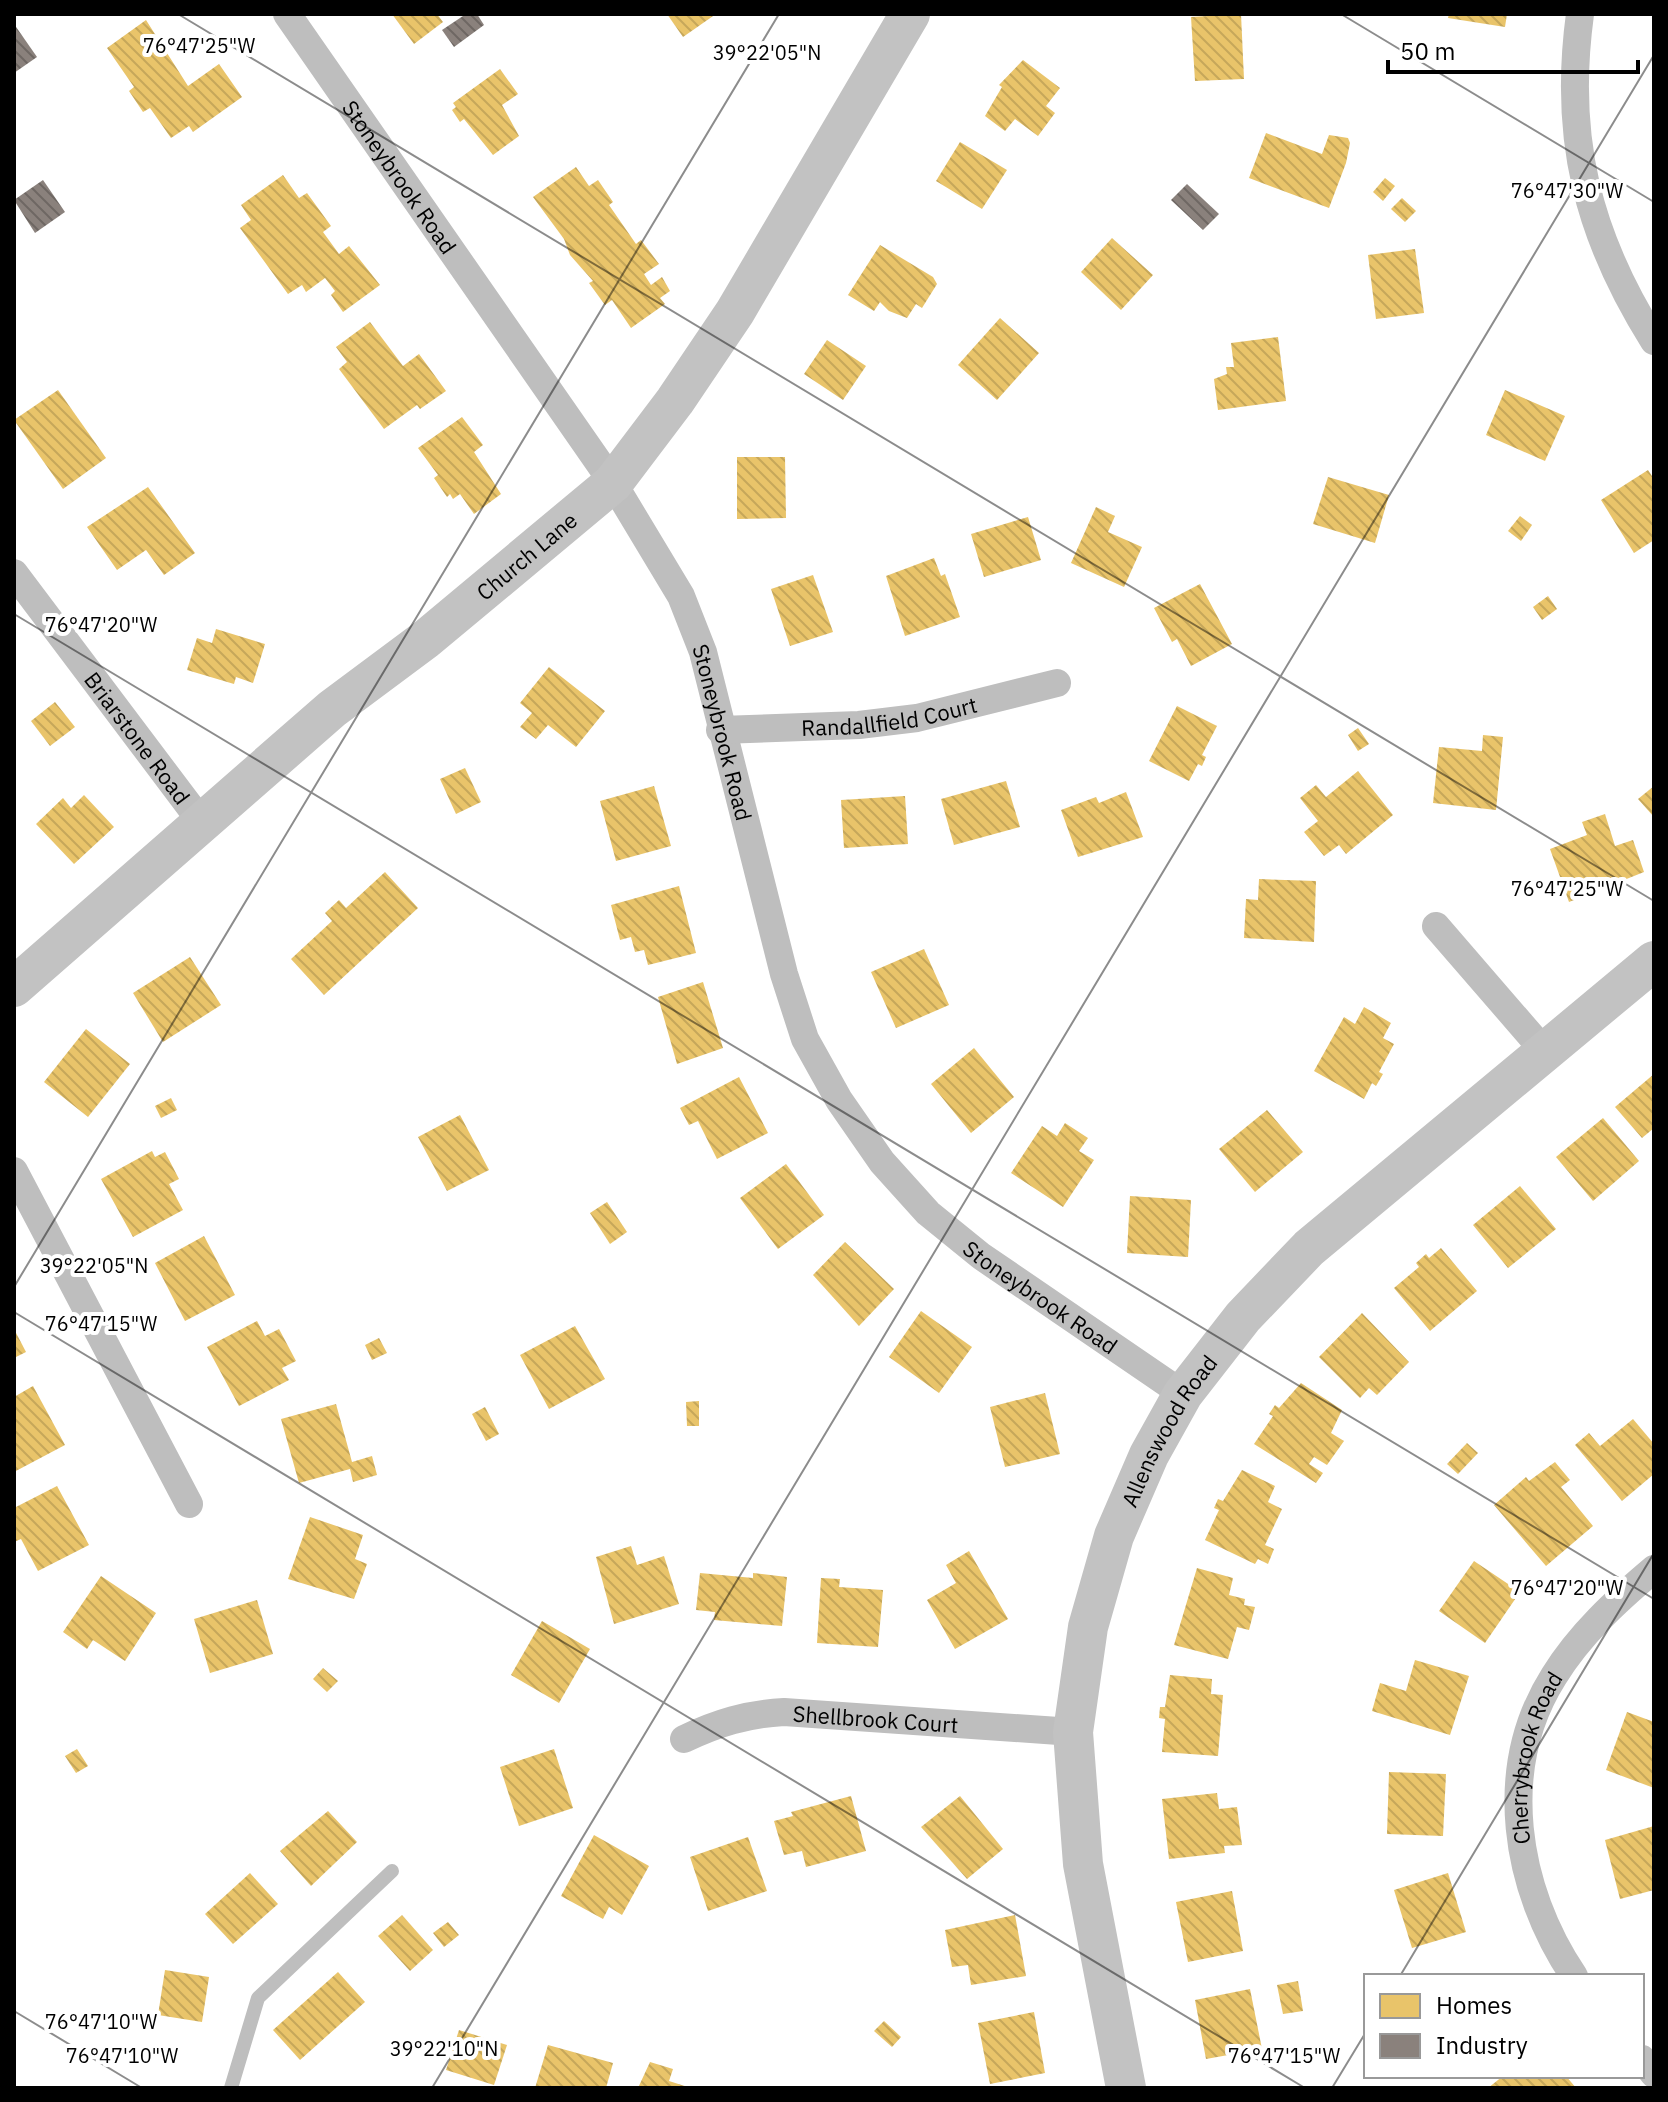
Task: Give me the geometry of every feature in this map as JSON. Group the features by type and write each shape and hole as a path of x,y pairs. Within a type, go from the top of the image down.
{"street":[{"name":"Stoneybrook Road","path":"287,14 613,483 681,596 703,652 720,730 784,974 805,1039 848,1113 882,1162 928,1213 981,1256 1183,1394"},
{"name":"Church Lane","path":"14,987 332,709 426,639 613,483 675,401 735,312 910,14"},
{"path":"1580,14 1575,106 1582,167 1593,221 1621,288 1654,341"},
{"name":"Briarstone Road","path":"14,573 203,824"},
{"name":"Randallfield Court","path":"720,730 859,725 917,718 1057,683"},
{"path":"1436,926 1545,1052"},
{"name":"Allenswood Road","path":"1126,2088 1083,1864 1073,1732 1088,1627 1114,1536 1149,1455 1183,1394 1243,1317 1309,1248 1654,961"},
{"path":"14,1171 189,1504"},
{"name":"Cherrybrook Road","path":"1573,1974 1551,1942 1531,1889 1519,1835 1519,1778 1532,1724 1552,1677 1584,1634 1654,1569"},
{"name":"Shellbrook Court","path":"684,1739 728,1721 754,1714 784,1712 1073,1732"}],"lane":[{"path":"231,2088 258,1998 392,1871"}],"building: Homes":[{"path":"392,14 437,14 443,22 414,44"},
{"path":"667,14 716,14 683,37"},
{"path":"1241,14 1244,79 1195,81 1191,17"},
{"path":"1449,14 1507,14 1505,27 1448,18"},
{"path":"146,20 188,86 219,64 242,97 193,132 189,126 171,138 150,108 143,112 129,91 134,87 107,48"},
{"path":"1023,60 1060,88 1046,106 1055,113 1038,136 1015,119 1005,131 985,116 1002,87 999,85"},
{"path":"500,69 518,94 502,105 519,136 493,155 464,119 460,122 452,110 456,107 453,103"},
{"path":"1266,133 1322,154 1329,135 1348,138 1346,163 1329,208 1249,178"},
{"path":"960,142 1007,170 982,209 936,181"},
{"path":"576,167 589,186 598,180 613,202 609,205 636,244 641,240 659,264 644,274 651,285 662,277 670,291 660,298 665,304 631,328 612,300 605,305 589,283 593,281 570,255 564,239 533,197"},
{"path":"283,175 299,198 307,193 331,226 323,232 339,254 349,246 380,285 343,312 331,295 335,291 325,278 306,292 302,285 288,294 240,228 251,220 241,205"},
{"path":"1385,178 1395,186 1383,201 1373,192"},
{"path":"1402,198 1416,211 1405,222 1391,209"},
{"path":"1112,238 1153,275 1121,310 1081,272"},
{"path":"880,245 933,277 937,284 922,308 916,304 907,318 889,311 880,302 874,311 848,295"},
{"path":"1415,249 1424,313 1376,319 1368,255"},
{"path":"1000,318 1039,353 997,400 958,365"},
{"path":"370,322 403,366 419,354 446,391 420,409 417,405 384,429 339,369 347,362 336,347"},
{"path":"1278,337 1286,401 1218,410 1214,379 1227,374 1226,367 1234,367 1231,343"},
{"path":"827,340 866,366 843,400 804,374"},
{"path":"58,390 106,458 63,489 14,420"},
{"path":"1505,390 1565,416 1545,461 1486,435"},
{"path":"462,417 483,445 474,452 501,494 474,514 460,494 453,499 450,494 447,497 434,478 438,475 418,448"},
{"path":"737,457 785,457 786,518 737,519"},
{"path":"1648,470 1654,479 1654,540 1634,553 1601,500"},
{"path":"1328,477 1389,495 1375,543 1313,524"},
{"path":"148,487 195,553 164,575 146,550 117,570 87,527"},
{"path":"1096,507 1115,516 1108,532 1142,547 1124,587 1071,563"},
{"path":"1520,516 1532,525 1521,541 1508,531"},
{"path":"1028,517 1041,560 984,577 971,534"},
{"path":"934,558 941,576 945,574 960,617 905,636 886,576"},
{"path":"813,575 833,632 790,646 771,589"},
{"path":"1200,584 1232,644 1191,666 1177,639 1172,642 1154,608"},
{"path":"1548,596 1557,609 1542,620 1533,607"},
{"path":"216,629 265,644 253,683 236,677 234,684 187,670 197,638 212,643"},
{"path":"549,667 605,711 576,747 548,725 536,739 520,727 532,713 520,703"},
{"path":"55,702 75,727 50,746 31,721"},
{"path":"1177,706 1217,726 1202,755 1206,757 1202,766 1198,764 1189,781 1149,761"},
{"path":"1358,728 1369,744 1358,751 1348,735"},
{"path":"1483,735 1503,737 1496,810 1433,803 1439,747 1482,751"},
{"path":"465,768 481,802 456,814 440,779"},
{"path":"1358,771 1393,815 1346,854 1339,845 1324,856 1304,832 1318,821 1300,798 1316,785 1326,797"},
{"path":"1006,781 1020,827 954,845 941,799"},
{"path":"654,786 671,846 616,861 600,801"},
{"path":"1654,786 1654,817 1638,799"},
{"path":"1126,792 1143,837 1078,857 1061,810 1096,797 1099,803"},
{"path":"84,795 114,827 74,864 36,824 63,798 71,808"},
{"path":"905,796 908,844 844,848 841,800"},
{"path":"1605,814 1615,846 1633,840 1644,872 1569,902 1550,849 1587,835 1582,822"},
{"path":"385,872 418,908 324,995 291,959 332,921 325,913 339,900 346,908"},
{"path":"1259,879 1316,881 1314,942 1244,938 1246,899 1258,900"},
{"path":"679,886 696,953 648,965 644,950 635,952 631,937 620,940 611,905"},
{"path":"924,949 949,1005 896,1028 871,972"},
{"path":"190,957 221,1005 163,1042 133,993"},
{"path":"703,982 723,1048 677,1064 658,997"},
{"path":"1364,1007 1391,1023 1383,1038 1394,1044 1379,1072 1383,1074 1376,1086 1372,1083 1364,1099 1314,1071 1344,1017 1355,1024"},
{"path":"86,1029 130,1064 88,1117 44,1082"},
{"path":"974,1048 1014,1097 971,1133 931,1084"},
{"path":"1654,1074 1654,1128 1642,1138 1615,1107"},
{"path":"739,1077 768,1133 717,1159 698,1121 689,1125 680,1108"},
{"path":"171,1098 177,1110 161,1118 155,1106"},
{"path":"1267,1110 1303,1152 1255,1192 1219,1149"},
{"path":"460,1115 489,1170 447,1191 418,1137"},
{"path":"1603,1118 1639,1161 1593,1201 1556,1157"},
{"path":"1065,1123 1088,1138 1079,1151 1094,1160 1063,1207 1011,1173 1042,1126 1057,1136"},
{"path":"152,1151 155,1157 165,1152 179,1179 169,1184 183,1210 133,1237 101,1179"},
{"path":"786,1164 824,1215 778,1249 740,1198"},
{"path":"1520,1186 1556,1229 1508,1268 1473,1225"},
{"path":"1130,1196 1191,1200 1188,1257 1127,1253"},
{"path":"607,1202 627,1232 610,1244 590,1213"},
{"path":"204,1236 235,1295 185,1321 155,1263"},
{"path":"845,1242 894,1289 859,1326 813,1275"},
{"path":"1441,1248 1477,1291 1430,1331 1394,1288 1419,1267 1416,1263 1426,1254 1429,1258"},
{"path":"921,1311 972,1347 939,1393 889,1357"},
{"path":"1362,1313 1409,1362 1377,1395 1369,1388 1360,1398 1319,1357"},
{"path":"257,1321 265,1336 279,1329 296,1361 282,1368 289,1380 239,1406 207,1347"},
{"path":"575,1326 605,1379 549,1409 520,1355"},
{"path":"14,1329 26,1352 14,1358"},
{"path":"379,1338 387,1353 372,1360 365,1345"},
{"path":"1301,1383 1342,1410 1331,1433 1344,1441 1327,1465 1314,1457 1309,1464 1323,1473 1316,1483 1254,1444 1273,1416 1269,1414 1275,1405 1279,1408"},
{"path":"33,1386 65,1445 14,1472 14,1397"},
{"path":"1045,1393 1060,1454 1005,1467 990,1407"},
{"path":"699,1401 699,1426 687,1426 686,1402"},
{"path":"336,1404 352,1462 372,1456 377,1475 353,1482 350,1469 299,1483 281,1419"},
{"path":"485,1407 499,1434 486,1441 472,1414"},
{"path":"1633,1419 1654,1444 1654,1474 1622,1501 1575,1445 1589,1433 1600,1446"},
{"path":"1467,1443 1478,1453 1458,1474 1447,1464"},
{"path":"1555,1462 1570,1480 1561,1487 1593,1526 1546,1566 1494,1505 1526,1477 1529,1481"},
{"path":"1242,1470 1275,1486 1268,1502 1282,1509 1265,1545 1274,1549 1268,1564 1258,1559 1255,1564 1205,1540 1219,1510 1214,1508 1218,1499 1223,1501"},
{"path":"57,1486 89,1545 38,1571 21,1539 14,1542 14,1508"},
{"path":"310,1517 363,1535 355,1559 367,1564 354,1599 288,1579"},
{"path":"631,1546 637,1565 664,1556 679,1604 614,1624 596,1557"},
{"path":"969,1551 1008,1619 955,1649 927,1600 956,1583 946,1565"},
{"path":"1474,1561 1520,1592 1485,1643 1439,1611"},
{"path":"1197,1568 1233,1578 1229,1595 1245,1599 1244,1605 1255,1607 1249,1630 1237,1627 1228,1659 1174,1645"},
{"path":"700,1573 753,1578 753,1573 787,1577 782,1626 714,1620 715,1612 696,1610"},
{"path":"101,1576 156,1613 125,1661 93,1640 87,1649 63,1632"},
{"path":"821,1578 840,1579 839,1587 883,1590 878,1647 817,1643"},
{"path":"257,1600 273,1654 210,1673 194,1619"},
{"path":"542,1621 590,1649 559,1703 511,1675"},
{"path":"1415,1660 1469,1676 1450,1735 1372,1711 1380,1683 1406,1691"},
{"path":"323,1668 338,1681 327,1692 313,1679"},
{"path":"1170,1675 1212,1679 1211,1694 1223,1695 1218,1756 1162,1752 1165,1719 1159,1718 1160,1707 1165,1707"},
{"path":"1627,1712 1654,1722 1654,1788 1606,1770"},
{"path":"77,1749 88,1766 76,1773 65,1756"},
{"path":"554,1749 573,1808 519,1826 500,1767"},
{"path":"1389,1772 1446,1774 1443,1836 1387,1834"},
{"path":"1217,1793 1219,1809 1237,1807 1242,1845 1224,1846 1225,1853 1169,1859 1162,1799"},
{"path":"851,1796 866,1851 806,1867 802,1851 784,1855 774,1821 793,1816 791,1812"},
{"path":"960,1796 1003,1849 967,1879 921,1827"},
{"path":"328,1811 357,1842 311,1886 280,1851"},
{"path":"1654,1826 1654,1890 1620,1899 1605,1840"},
{"path":"594,1835 649,1866 622,1915 609,1907 603,1919 561,1896"},
{"path":"748,1837 767,1891 708,1911 690,1857"},
{"path":"250,1873 278,1904 233,1944 205,1914"},
{"path":"1448,1873 1466,1932 1412,1948 1394,1890"},
{"path":"1232,1891 1243,1951 1188,1962 1176,1902"},
{"path":"402,1915 433,1950 410,1971 378,1936"},
{"path":"1015,1915 1026,1976 971,1985 968,1965 952,1967 945,1930"},
{"path":"448,1922 459,1935 444,1947 433,1933"},
{"path":"165,1970 209,1977 202,2022 158,2015"},
{"path":"338,1972 365,2002 300,2060 273,2030"},
{"path":"1298,1981 1303,2011 1283,2014 1277,1985"},
{"path":"1250,1989 1262,2049 1206,2059 1195,2000"},
{"path":"1034,2012 1045,2073 990,2084 978,2023"},
{"path":"884,2021 901,2037 892,2047 874,2031"},
{"path":"459,2030 507,2045 494,2085 446,2070"},
{"path":"548,2045 613,2063 606,2088 535,2088"},
{"path":"650,2062 673,2069 669,2081 691,2088 638,2088"},
{"path":"1500,2078 1568,2078 1576,2088 1488,2088"}],"building: Industry":[{"path":"466,14 477,14 484,25 454,47 442,30"},
{"path":"14,24 37,57 14,73"},
{"path":"43,180 65,212 35,233 14,200"},
{"path":"1187,184 1219,214 1203,230 1171,200"}]}
